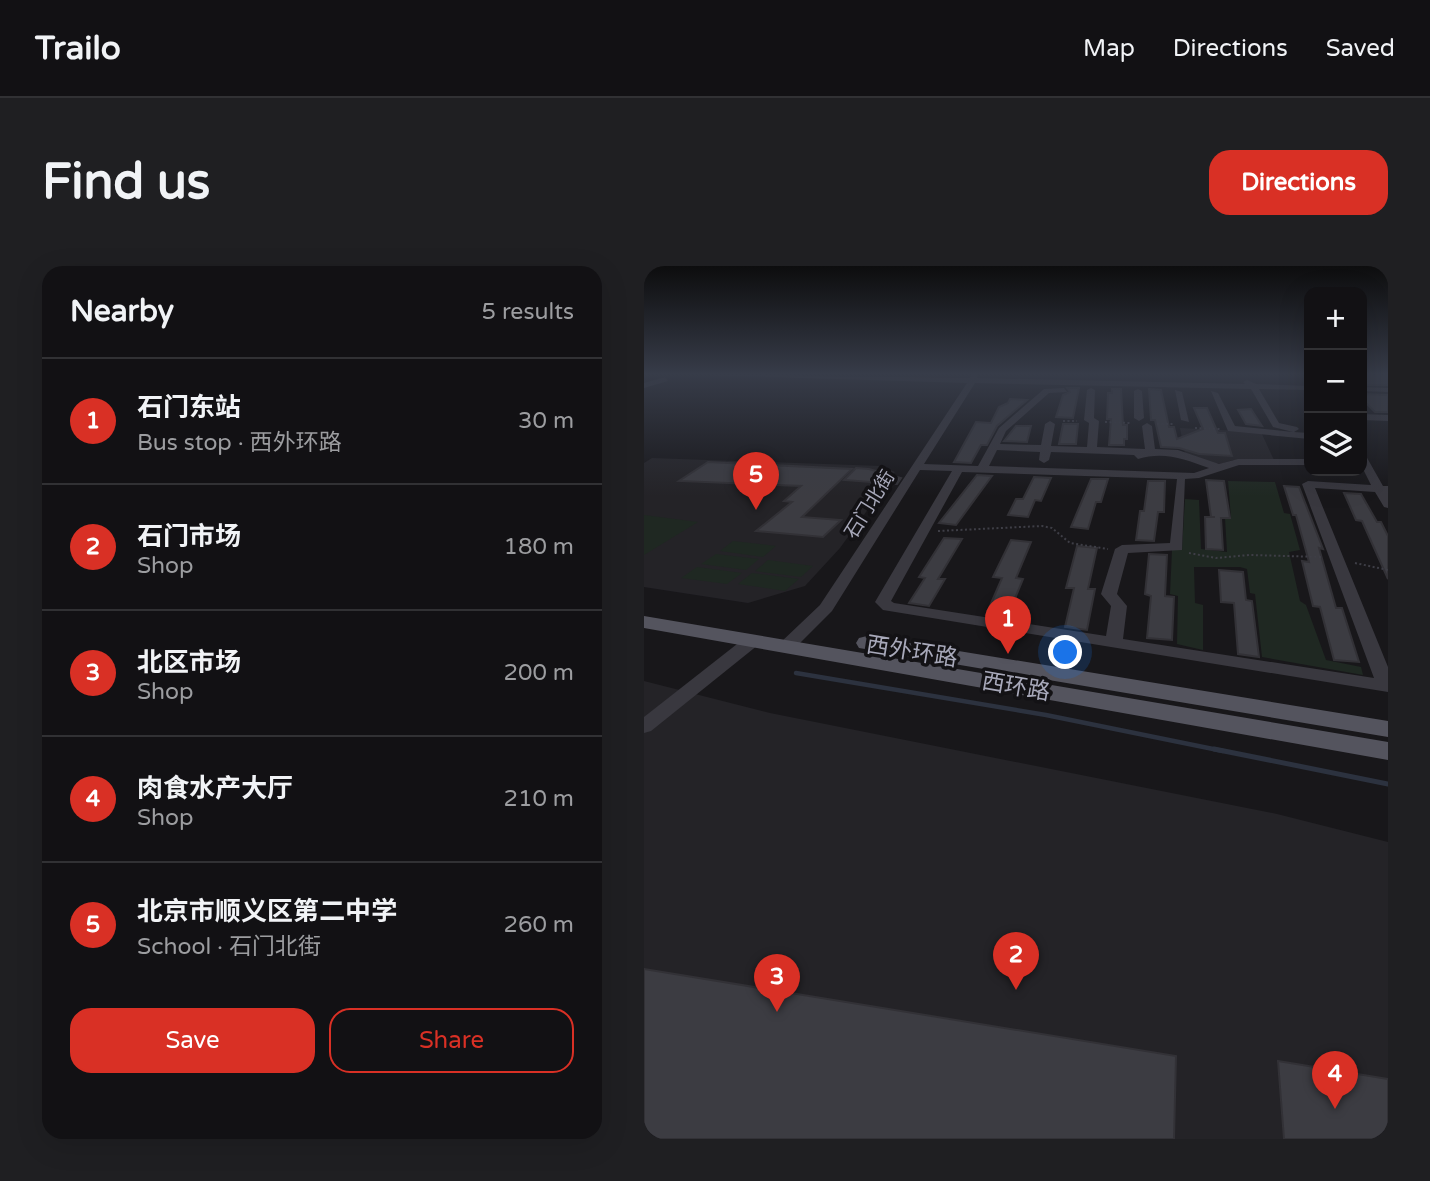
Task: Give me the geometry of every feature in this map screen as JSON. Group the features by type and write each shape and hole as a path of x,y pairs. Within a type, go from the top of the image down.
{"main road":[{"name":"西外环路","path":"644,608 794,640 1388,729"},
{"name":"西环路","path":"644,622 752,641 794,640 1388,751"}],"street":[{"name":"石门北街","path":"794,640 826,608 949,415"},
{"path":"982,469 1002,430 1019,415"},
{"path":"1089,415 1089,420 1094,421 1092,450"},
{"path":"1141,474 1138,455 1150,450 1142,415"},
{"path":"1184,415 1186,420"},
{"path":"1224,415 1230,429 1304,436"},
{"path":"1270,415 1276,425 1304,430"},
{"path":"1367,418 1388,418"},
{"path":"1367,419 1379,426"},
{"path":"1042,471 1050,424"},
{"path":"993,447 1178,453 1219,468"},
{"path":"915,467 1195,476 1238,463 1304,462"},
{"path":"1367,464 1384,489 1388,504"},
{"path":"959,468 883,601 890,607 1387,686"},
{"path":"1384,489 1308,484 1387,686"},
{"path":"644,727 752,641"}],"lane":[{"path":"1114,642 1119,606 1109,594 1122,549 1177,547 1181,481"}],"path":[{"path":"924,530 961,531 1042,526 1052,528 1061,541 1069,544 1122,549"},
{"path":"1172,548 1216,558 1249,555 1337,558 1388,570"}],"shaded area":[{"path":"1180,428 1261,432 1274,460 1209,463 1185,454"},
{"path":"652,458 882,466 895,472 840,548 805,586 748,603 644,587 644,463"},
{"path":"1228,481 1275,482 1284,513 1290,514 1300,550 1289,552 1300,601 1306,605 1326,660 1361,667 1363,675 1262,657 1255,594 1250,593 1247,569 1240,567 1194,567 1195,603 1203,605 1203,650 1177,644 1178,596 1170,594 1172,550 1182,550 1185,499 1199,500 1201,549 1227,552 1225,518 1231,518"},
{"path":"644,515 698,522 644,555"},
{"path":"733,541 776,546 763,557 720,551"},
{"path":"716,554 759,559 746,570 701,564"},
{"path":"768,560 813,566 801,577 755,571"},
{"path":"697,567 742,573 727,584 681,578"},
{"path":"752,573 799,579 785,591 738,584"},
{"path":"644,681 770,713 1277,814 1388,842 1388,1139 644,1139"}],"building":[{"path":"995,415 1010,415 997,426 987,445 981,445 971,463 954,462 976,422 991,423"},
{"path":"1057,415 1074,415 1073,418 1056,417"},
{"path":"1107,415 1122,415 1123,425 1127,425 1124,445 1109,445 1111,419 1107,419"},
{"path":"1151,415 1166,415 1169,427 1174,427 1177,439 1203,429 1197,415 1210,415 1218,433 1225,433 1232,456 1199,454 1179,448 1161,447 1155,420 1151,420"},
{"path":"1241,415 1255,415 1262,426 1246,424"},
{"path":"1063,424 1078,424 1076,444 1059,444"},
{"path":"1016,426 1031,426 1027,442 1004,441"},
{"path":"708,462 852,469 802,517 841,520 823,537 756,531 792,502 784,501 801,486 679,481"},
{"path":"856,468 901,478 897,484 844,480"},
{"path":"977,475 992,476 956,525 939,523"},
{"path":"1034,477 1051,478 1041,501 1035,500 1028,517 1008,515 1016,499 1023,499"},
{"path":"1091,479 1108,479 1101,502 1096,502 1088,529 1071,527"},
{"path":"1206,480 1224,481 1230,518 1221,518 1223,550 1206,549 1205,517 1211,517"},
{"path":"1148,481 1165,481 1164,512 1158,512 1154,541 1136,540"},
{"path":"1284,486 1299,487 1323,549 1319,548 1336,608 1342,608 1359,662 1334,660 1320,607 1313,606 1302,561 1309,562 1296,515 1293,515"},
{"path":"1344,493 1361,494 1377,522 1381,522 1388,536 1388,579 1362,521 1356,520"},
{"path":"944,538 962,539 938,579 945,579 929,606 909,603 925,578 919,577"},
{"path":"1011,540 1031,542 1016,578 1023,579 1007,618 986,615 1002,578 993,577"},
{"path":"1077,546 1097,548 1088,589 1095,589 1087,630 1065,627 1074,588 1066,588"},
{"path":"1149,554 1167,555 1165,596 1174,597 1172,640 1147,638 1151,596 1145,594"},
{"path":"1219,570 1243,572 1246,600 1252,601 1259,657 1238,654 1234,603 1221,602"},
{"path":"644,969 1176,1056 1174,1139 644,1139"},
{"path":"1278,1061 1388,1079 1388,1139 1284,1139"}],"waterway":[{"path":"796,673 1046,715 1223,751"},
{"path":"1214,749 1388,784"}],"place":[{"name":"北京市顺义区第二中学","path":"756,510"},
{"name":"石门东站","path":"1008,654"},
{"name":"石门市场","path":"1016,990"},
{"name":"北区市场","path":"777,1012"},
{"name":"肉食水产大厅","path":"1335,1109"}]}
